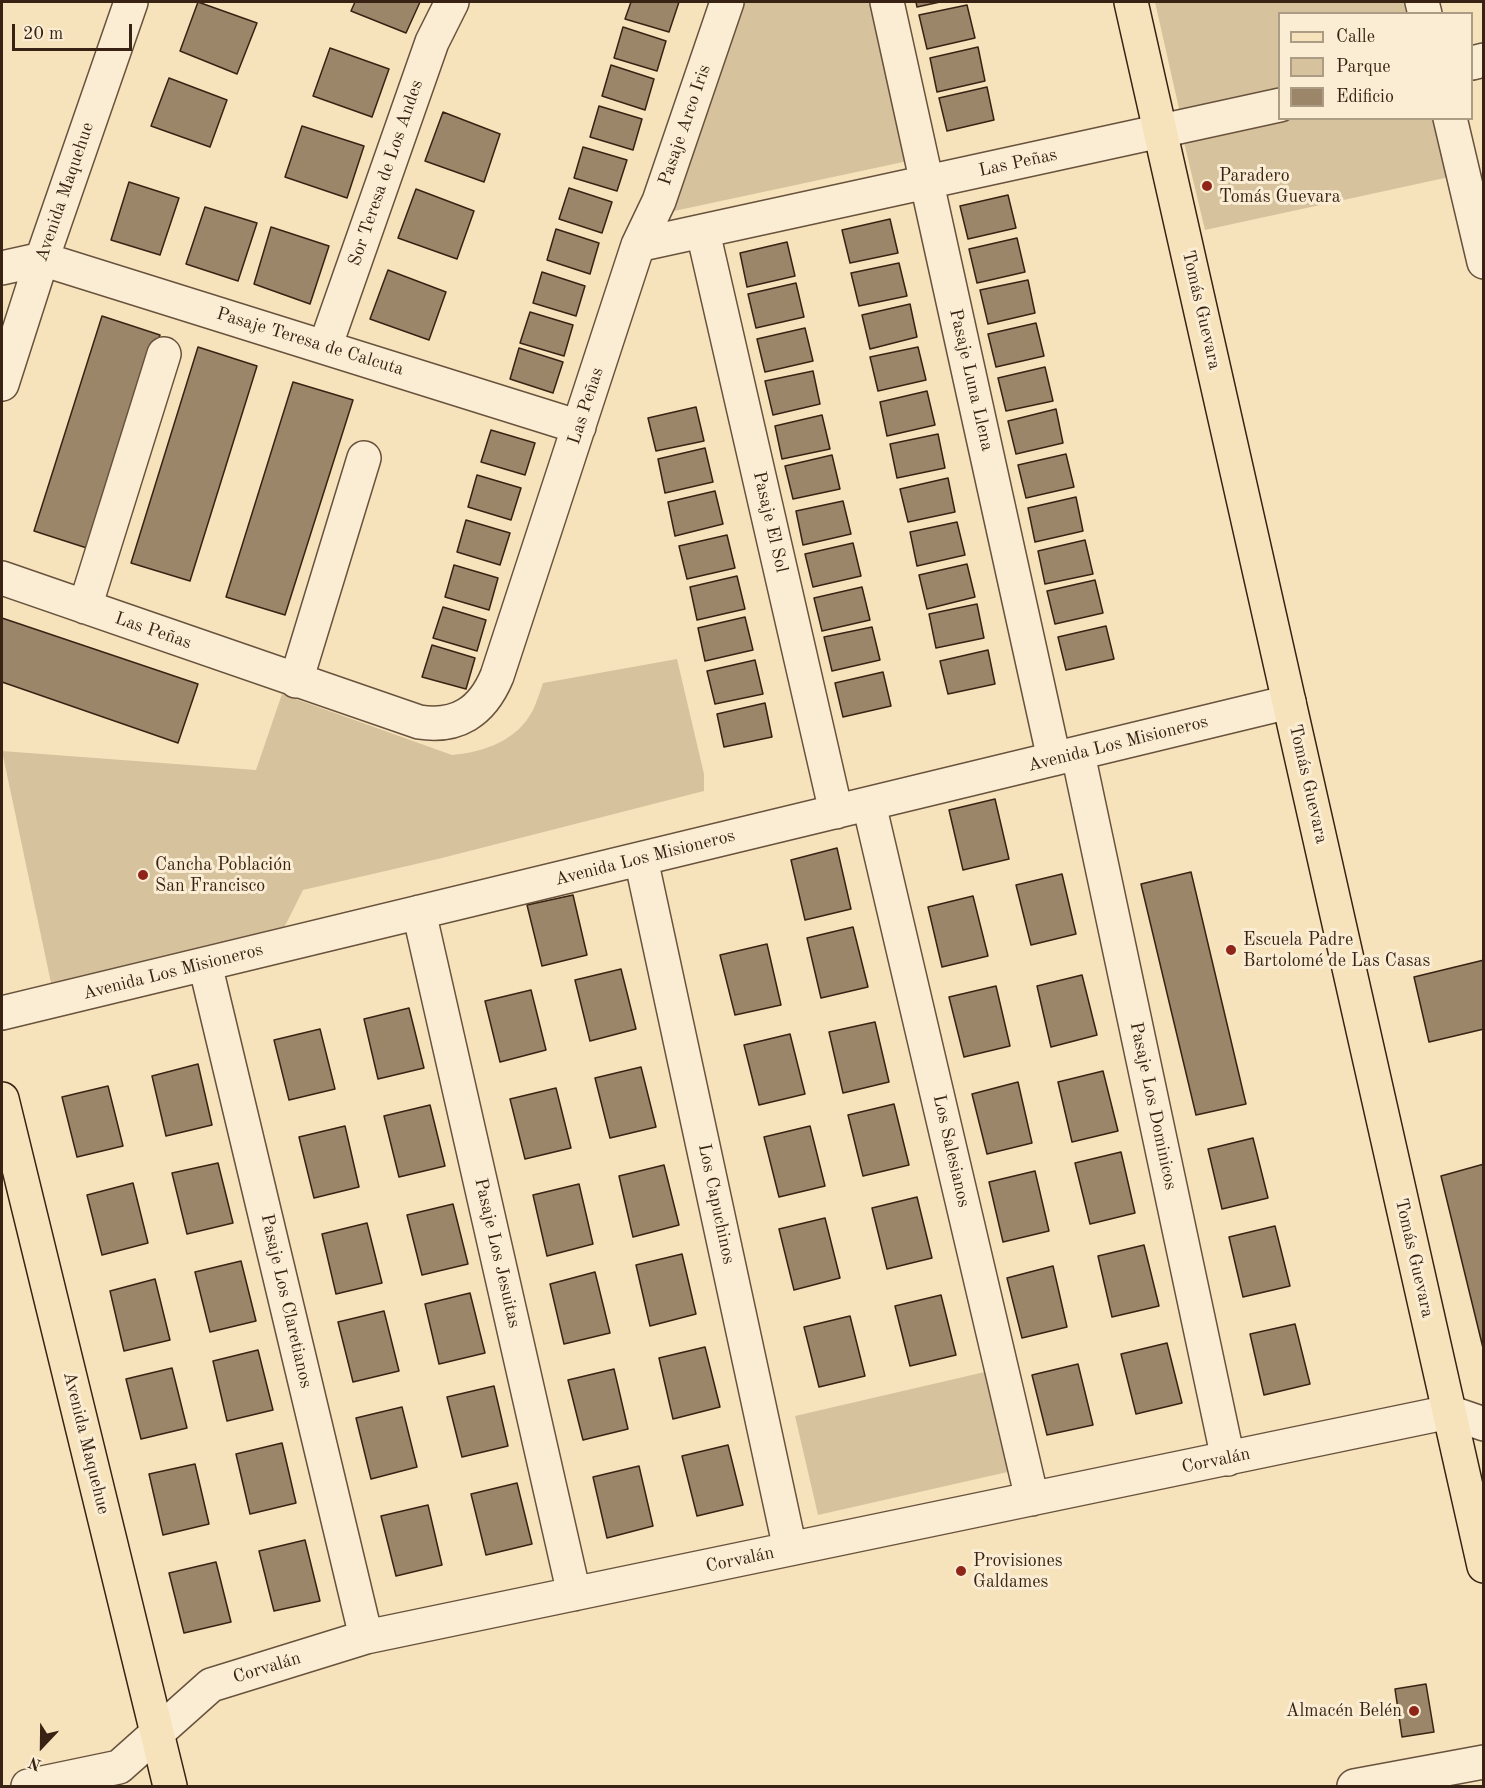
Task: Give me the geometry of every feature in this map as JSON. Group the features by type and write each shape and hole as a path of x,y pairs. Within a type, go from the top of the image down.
{"main road":[{"name":"Tomás Guevara","path":"1131,2 1449,1412 1478,1518 1484,1566"},
{"name":"Avenida Maquehue","path":"2,1099 170,1786"}],"street":[{"name":"Avenida Maquehue","path":"2,384 42,259 131,2"},
{"name":"Sor Teresa de Los Andes","path":"325,347 432,42 452,2"},
{"name":"Pasaje Arco Iris","path":"638,245 659,201 727,2"},
{"name":"Pasaje Luna Llena","path":"887,2 927,183 1066,757"},
{"name":"Las Peñas","path":"2,578 418,722 435,725 452,722 467,716 491,692 638,245 1278,105"},
{"path":"1450,120 1484,262"},
{"name":"Pasaje El Sol","path":"703,232 836,812"},
{"path":"2,268 42,259"},
{"name":"Pasaje Teresa de Calcuta","path":"42,259 579,427"},
{"path":"85,607 164,354"},
{"path":"296,681 364,458"},
{"name":"Avenida Los Misioneros","path":"2,1013 1289,702"},
{"name":"Pasaje Los Dominicos","path":"1066,757 1228,1459"},
{"name":"Los Salesianos","path":"869,804 1032,1499"},
{"name":"Los Capuchinos","path":"641,859 790,1549"},
{"name":"Pasaje Los Jesuitas","path":"419,912 574,1594"},
{"name":"Pasaje Los Claretianos","path":"205,964 366,1637"},
{"path":"1449,1412 1484,1424"},
{"name":"Corvalán","path":"28,1786 119,1767 211,1685 366,1637 1449,1412"},
{"path":"1354,1786 1484,1762"}],"green space":[{"path":"744,2 873,2 908,161 674,211"},
{"path":"1155,2 1411,2 1414,12 1278,12 1278,90 1180,113"},
{"path":"1278,118 1440,120 1454,176 1205,230 1182,134"},
{"path":"677,659 704,774 704,791 442,858 303,890 281,934 51,983 2,751 256,770 282,694 452,755 487,748 518,730 533,710 543,683"},
{"path":"989,1371 1012,1471 818,1515 795,1416"}],"building":[{"path":"198,2 257,23 237,74 180,51"},
{"path":"355,2 420,2 406,33 351,11"},
{"path":"631,2 679,2 669,32 625,19"},
{"path":"916,2 940,2 917,7"},
{"path":"967,5 975,38 927,49 919,15"},
{"path":"623,27 666,41 657,71 614,58"},
{"path":"978,47 985,81 937,92 930,58"},
{"path":"330,48 389,69 372,117 313,96"},
{"path":"611,65 654,79 645,110 602,96"},
{"path":"169,78 227,100 210,147 151,126"},
{"path":"987,87 994,120 947,131 939,98"},
{"path":"599,106 642,119 633,150 590,137"},
{"path":"443,112 500,134 484,182 425,161"},
{"path":"302,126 364,146 347,198 285,177"},
{"path":"583,147 627,160 617,191 574,178"},
{"path":"129,182 179,198 160,255 111,240"},
{"path":"569,188 612,202 602,233 559,219"},
{"path":"416,189 474,211 457,259 398,238"},
{"path":"1008,195 1016,228 968,239 960,206"},
{"path":"205,207 257,223 238,281 186,264"},
{"path":"890,219 898,253 850,263 842,230"},
{"path":"271,227 329,246 310,304 254,284"},
{"path":"556,229 599,243 590,274 547,260"},
{"path":"1017,238 1025,272 977,283 969,249"},
{"path":"787,242 795,276 747,287 740,253"},
{"path":"899,263 907,296 859,306 851,273"},
{"path":"388,270 446,292 429,340 370,319"},
{"path":"542,272 585,286 576,316 533,303"},
{"path":"1028,280 1035,313 988,324 980,290"},
{"path":"796,283 804,317 756,328 748,294"},
{"path":"910,304 917,337 870,349 862,315"},
{"path":"530,312 573,325 564,356 520,343"},
{"path":"102,316 160,335 93,550 34,531"},
{"path":"1036,323 1044,356 996,367 988,334"},
{"path":"805,328 813,361 765,372 757,339"},
{"path":"198,347 257,366 190,581 131,563"},
{"path":"918,347 926,380 878,391 870,357"},
{"path":"519,348 563,362 553,393 510,379"},
{"path":"1045,367 1053,401 1006,411 998,378"},
{"path":"813,371 820,404 773,415 765,381"},
{"path":"293,382 353,400 285,615 226,597"},
{"path":"927,391 935,425 887,436 880,402"},
{"path":"696,407 704,441 656,451 648,418"},
{"path":"1056,409 1063,443 1016,454 1008,421"},
{"path":"822,415 830,449 782,459 775,426"},
{"path":"491,430 535,443 525,475 481,462"},
{"path":"938,434 945,468 897,478 890,444"},
{"path":"705,448 713,482 665,493 658,459"},
{"path":"1066,454 1074,487 1026,498 1018,465"},
{"path":"832,455 840,489 793,499 785,466"},
{"path":"477,475 521,488 511,520 468,507"},
{"path":"948,478 955,512 908,522 900,489"},
{"path":"715,491 723,524 675,536 668,502"},
{"path":"1076,497 1083,531 1035,542 1028,508"},
{"path":"843,501 851,534 803,545 796,511"},
{"path":"466,520 510,533 500,565 457,552"},
{"path":"957,522 965,555 917,566 910,532"},
{"path":"727,535 735,568 687,579 679,546"},
{"path":"1085,540 1093,574 1045,584 1038,551"},
{"path":"853,543 861,576 813,587 805,554"},
{"path":"967,564 975,597 927,609 919,575"},
{"path":"454,565 498,578 489,610 445,597"},
{"path":"737,576 745,609 697,620 690,587"},
{"path":"1095,580 1103,613 1055,624 1047,591"},
{"path":"862,587 870,620 822,631 814,598"},
{"path":"977,604 984,638 936,648 929,614"},
{"path":"443,607 486,620 477,651 433,638"},
{"path":"745,617 753,650 705,661 698,628"},
{"path":"2,618 198,684 178,743 2,682"},
{"path":"1106,626 1114,659 1066,670 1058,637"},
{"path":"872,627 880,660 832,671 824,637"},
{"path":"432,645 475,658 466,689 422,677"},
{"path":"988,650 995,684 948,694 940,661"},
{"path":"755,660 763,694 715,704 707,671"},
{"path":"883,672 891,706 843,717 835,683"},
{"path":"765,703 772,737 724,747 717,714"},
{"path":"995,799 1009,859 963,870 949,810"},
{"path":"837,848 851,909 805,920 791,860"},
{"path":"1191,872 1246,1104 1196,1115 1141,884"},
{"path":"1062,874 1076,934 1031,945 1016,885"},
{"path":"573,895 587,955 542,966 527,905"},
{"path":"973,896 988,956 942,967 928,907"},
{"path":"853,927 868,987 821,998 807,938"},
{"path":"767,944 781,1005 735,1015 720,955"},
{"path":"1484,960 1484,1029 1429,1042 1414,977"},
{"path":"621,969 636,1029 590,1041 575,980"},
{"path":"1082,975 1097,1035 1051,1047 1037,986"},
{"path":"996,986 1010,1046 964,1057 949,997"},
{"path":"531,990 546,1050 500,1062 485,1001"},
{"path":"409,1008 424,1068 378,1079 364,1019"},
{"path":"875,1022 889,1082 843,1093 829,1032"},
{"path":"320,1029 335,1089 289,1100 274,1040"},
{"path":"790,1034 805,1094 759,1105 744,1045"},
{"path":"198,1064 212,1125 166,1136 152,1076"},
{"path":"641,1067 656,1127 610,1138 595,1078"},
{"path":"1103,1071 1118,1131 1072,1142 1058,1082"},
{"path":"1018,1082 1032,1143 987,1154 972,1094"},
{"path":"108,1086 123,1146 77,1157 62,1097"},
{"path":"556,1088 571,1148 525,1159 510,1099"},
{"path":"894,1104 909,1165 863,1176 848,1115"},
{"path":"430,1105 445,1166 399,1177 384,1116"},
{"path":"345,1126 359,1187 314,1198 299,1137"},
{"path":"810,1126 825,1186 779,1197 764,1137"},
{"path":"1253,1138 1268,1198 1222,1209 1208,1149"},
{"path":"1121,1152 1135,1213 1090,1224 1075,1163"},
{"path":"218,1163 233,1223 187,1234 172,1173"},
{"path":"1484,1164 1484,1352 1441,1176"},
{"path":"664,1165 679,1225 633,1237 619,1176"},
{"path":"1035,1171 1049,1231 1003,1242 989,1182"},
{"path":"133,1183 148,1243 102,1255 87,1195"},
{"path":"579,1184 593,1244 547,1256 533,1195"},
{"path":"917,1197 932,1258 887,1269 872,1208"},
{"path":"453,1204 468,1264 422,1275 407,1215"},
{"path":"825,1218 840,1278 794,1290 779,1229"},
{"path":"367,1223 382,1283 336,1294 322,1234"},
{"path":"1275,1226 1290,1286 1243,1297 1229,1237"},
{"path":"1144,1245 1159,1306 1112,1317 1098,1256"},
{"path":"682,1254 696,1314 650,1326 636,1265"},
{"path":"241,1261 256,1321 210,1332 195,1272"},
{"path":"1053,1266 1067,1327 1022,1338 1007,1278"},
{"path":"595,1272 610,1333 564,1344 550,1284"},
{"path":"155,1279 170,1340 124,1351 110,1291"},
{"path":"470,1293 485,1353 439,1364 425,1304"},
{"path":"941,1295 956,1355 910,1366 895,1306"},
{"path":"384,1311 399,1371 353,1382 338,1322"},
{"path":"850,1316 865,1376 819,1387 804,1327"},
{"path":"1295,1324 1310,1384 1264,1395 1250,1334"},
{"path":"1167,1343 1182,1403 1136,1414 1121,1354"},
{"path":"705,1347 720,1407 673,1419 659,1358"},
{"path":"258,1350 273,1410 227,1421 213,1361"},
{"path":"1078,1364 1093,1425 1047,1435 1032,1375"},
{"path":"172,1368 187,1428 141,1439 126,1379"},
{"path":"614,1369 628,1429 583,1440 568,1380"},
{"path":"494,1386 508,1446 462,1457 447,1397"},
{"path":"402,1407 417,1467 371,1479 356,1418"},
{"path":"282,1443 296,1503 250,1514 236,1454"},
{"path":"728,1445 743,1505 697,1516 682,1456"},
{"path":"195,1464 209,1524 163,1535 149,1474"},
{"path":"639,1466 653,1526 607,1538 593,1477"},
{"path":"517,1483 532,1544 486,1555 471,1494"},
{"path":"428,1505 442,1565 396,1576 381,1516"},
{"path":"305,1540 320,1601 274,1611 259,1551"},
{"path":"216,1562 231,1622 184,1633 169,1573"},
{"name":"Almacén Belén","path":"1426,1684 1434,1732 1402,1737 1395,1689"}],"place":[{"name":"Paradero Tomás Guevara","path":"1207,186"},
{"name":"Cancha Población San Francisco","path":"143,875"},
{"name":"Escuela Padre Bartolomé de Las Casas","path":"1231,950"},
{"name":"Provisiones Galdames","path":"961,1571"},
{"name":"Almacén Belén","path":"1414,1711"}]}
